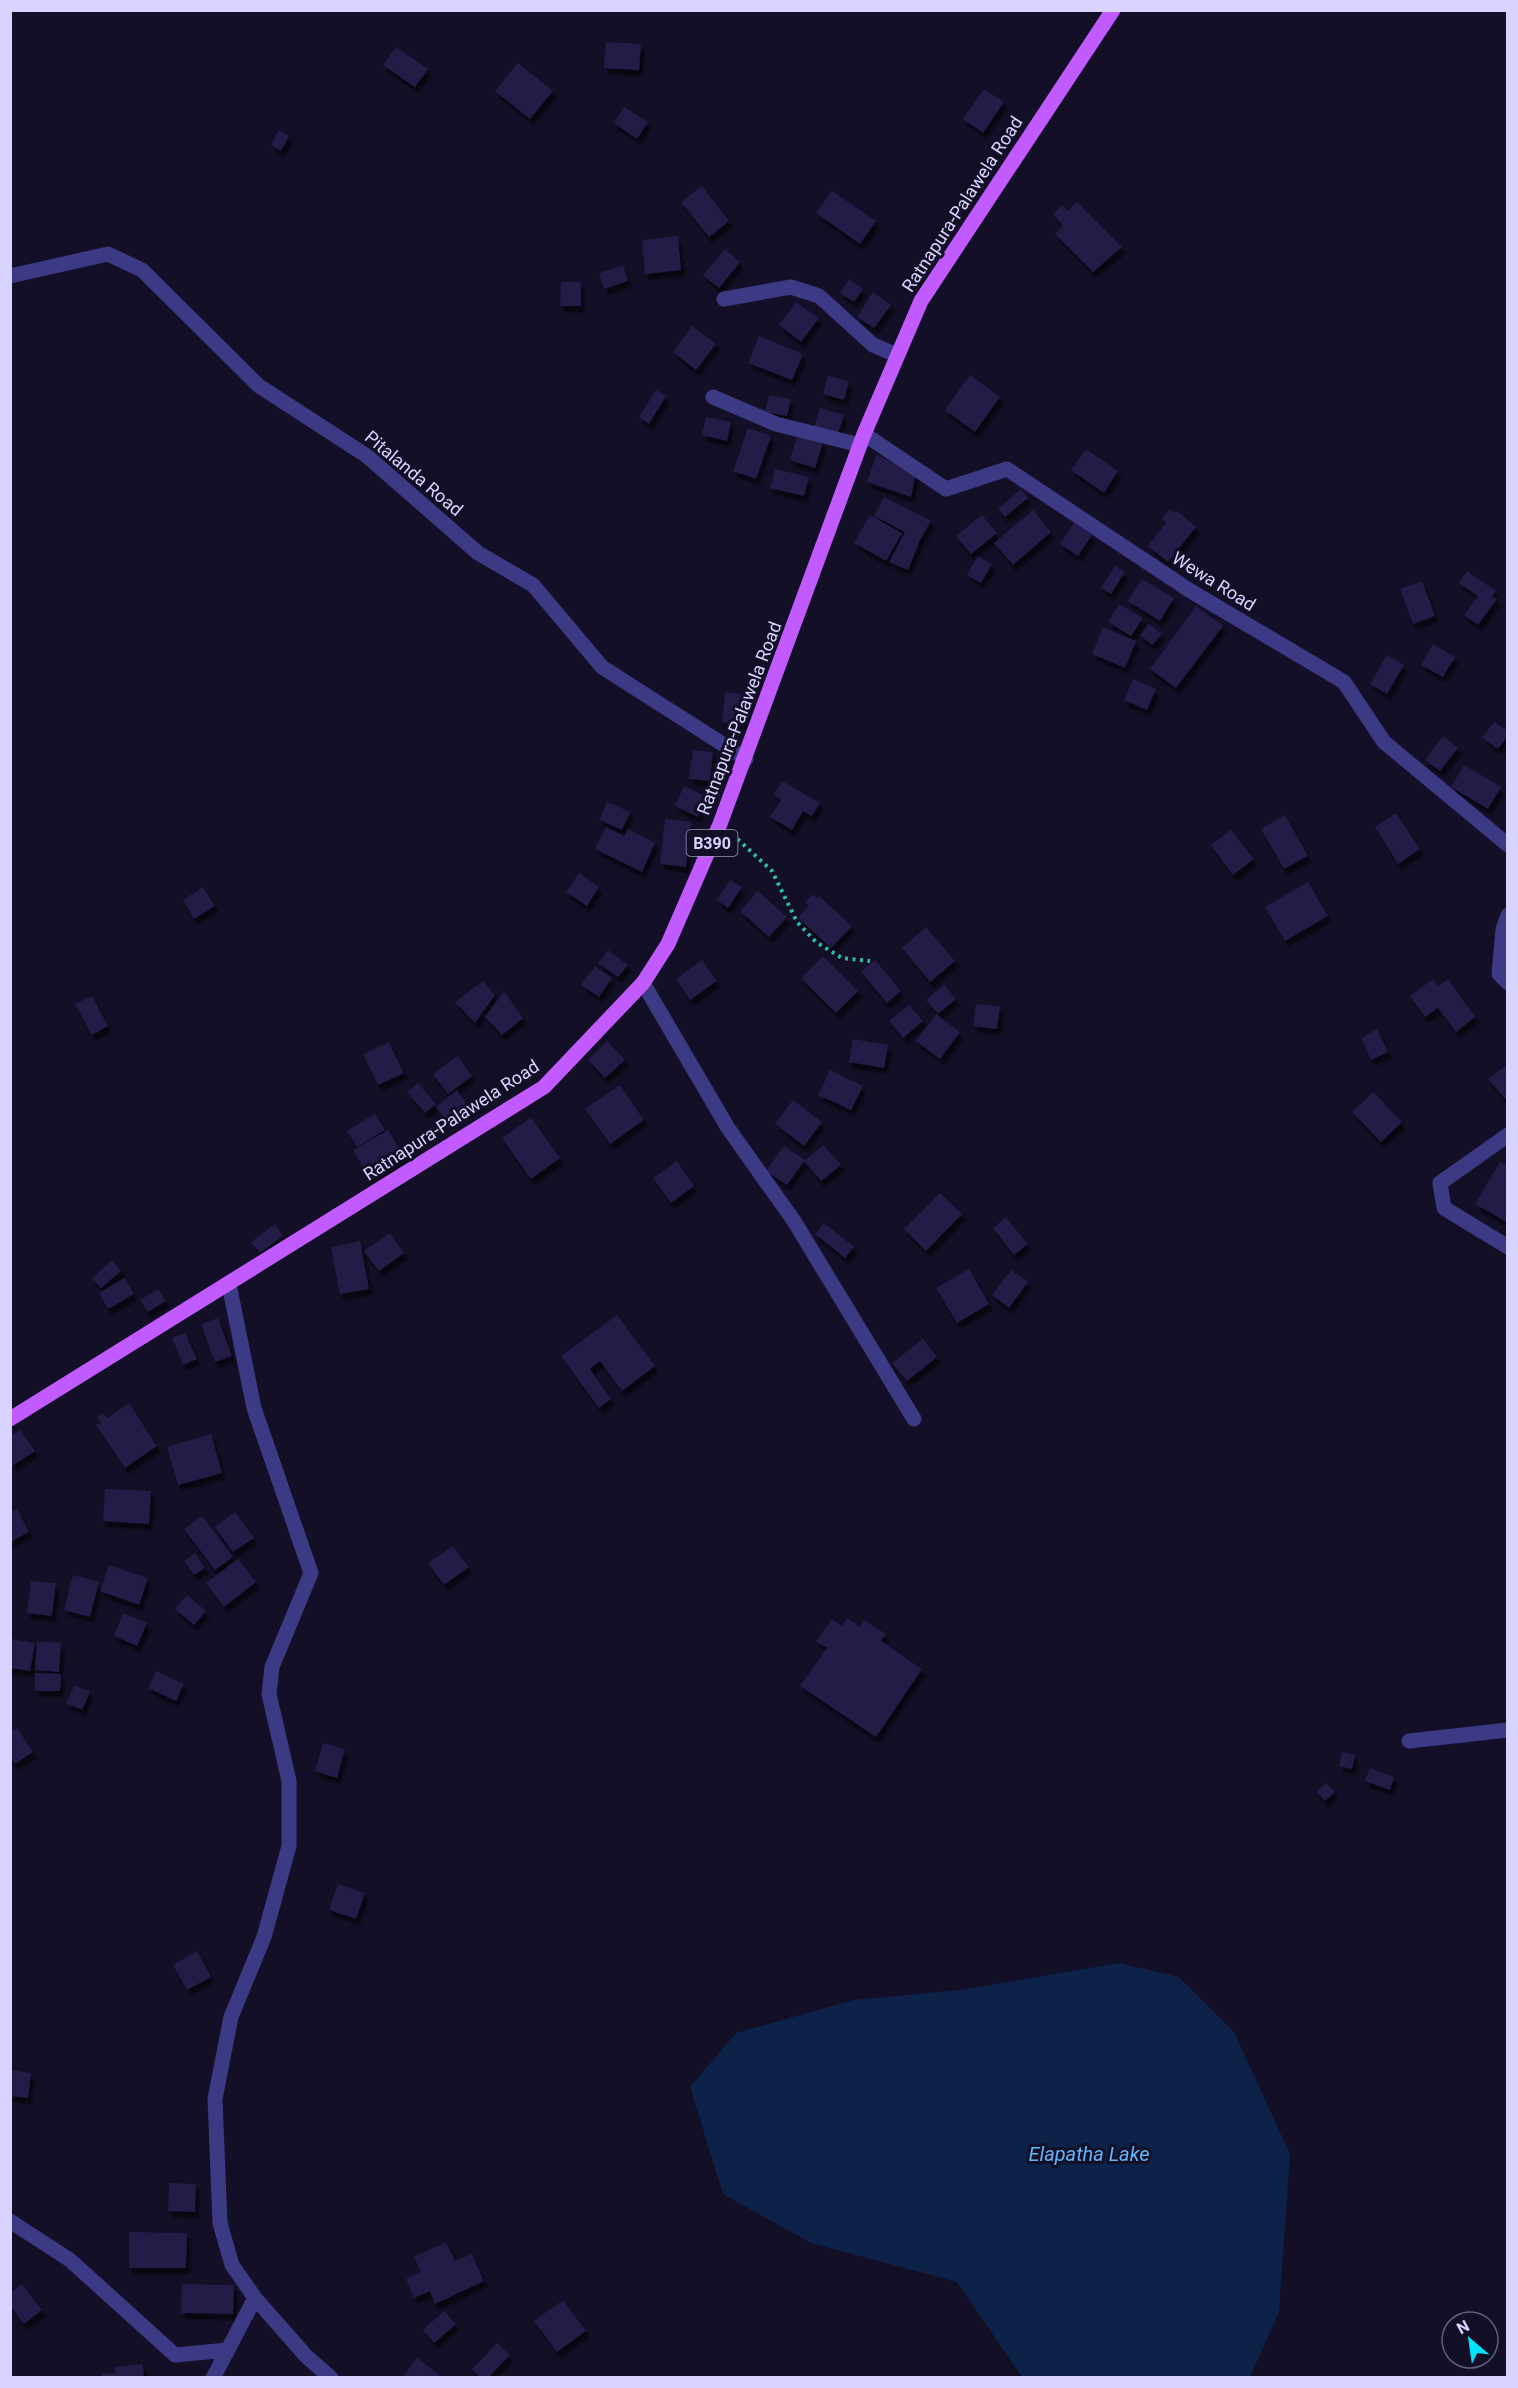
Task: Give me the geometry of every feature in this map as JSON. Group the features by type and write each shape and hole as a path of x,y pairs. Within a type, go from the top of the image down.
{"main road":[{"name":"Ratnapura-Palawela Road","path":"10,1419 544,1087 643,983 668,944 720,824 746,759 862,439 921,301 1113,10"}],"street":[{"name":"Pitalanda Road","path":"10,276 108,254 142,270 259,386 367,456 478,553 532,585 602,667 746,759"},
{"path":"724,299 791,287 819,296 873,345 897,355"},
{"path":"713,398 776,424 862,439"},
{"name":"Wewa Road","path":"862,439 946,489 1007,469 1189,590 1344,682 1384,742 1508,845"},
{"path":"1508,915 1503,929 1499,974 1508,982"},
{"path":"643,983 728,1128 794,1221 915,1419"},
{"path":"1508,1135 1440,1183 1444,1208 1508,1247"},
{"path":"229,1284 254,1408 311,1573 272,1667 269,1694 289,1781 289,1846 264,1937 231,2017 215,2099 220,2223 232,2265 255,2298 306,2356 331,2378"},
{"path":"1409,1741 1508,1730"},
{"path":"10,2221 70,2260 175,2355 228,2350"},
{"path":"213,2378 255,2298"}],"path":[{"path":"720,824 772,872 797,922 816,942 842,958 870,961"}],"water":[{"name":"Elapatha Lake","path":"1119,1963 1179,1977 1234,2032 1290,2154 1279,2312 1250,2377 1022,2377 957,2282 811,2243 723,2194 690,2087 736,2033 853,2000 961,1990"}],"building":[{"path":"606,42 641,44 639,70 604,68"},
{"path":"396,47 428,69 415,87 383,65"},
{"path":"518,63 553,91 530,119 495,91"},
{"path":"984,89 1004,102 983,133 963,119"},
{"path":"624,107 648,122 637,139 614,123"},
{"path":"279,130 289,136 281,151 271,145"},
{"path":"702,186 729,221 709,237 681,202"},
{"path":"832,191 876,221 860,244 816,213"},
{"path":"1077,202 1122,247 1093,272 1055,234 1063,226 1053,214 1062,205 1068,211"},
{"path":"678,236 681,270 645,274 642,240"},
{"path":"725,249 740,262 719,288 703,275"},
{"path":"623,265 628,281 604,289 599,273"},
{"path":"849,279 863,289 854,302 840,293"},
{"path":"561,282 581,282 581,306 560,306"},
{"path":"873,292 891,305 874,328 857,317"},
{"path":"796,302 819,318 801,342 779,325"},
{"path":"692,326 716,344 696,370 673,352"},
{"path":"759,336 803,354 792,380 748,363"},
{"path":"970,375 1000,397 975,432 945,410"},
{"path":"828,376 849,381 844,400 823,394"},
{"path":"656,390 666,396 649,424 639,417"},
{"path":"769,395 791,399 787,416 765,412"},
{"path":"820,408 844,415 838,434 814,427"},
{"path":"706,417 731,422 727,441 702,435"},
{"path":"748,428 771,436 756,479 733,471"},
{"path":"798,434 823,442 815,468 790,460"},
{"path":"1086,449 1118,471 1104,493 1071,470"},
{"path":"876,455 916,473 911,497 867,482"},
{"path":"775,469 809,477 804,496 770,488"},
{"path":"1021,489 1028,498 1005,517 998,509"},
{"path":"884,497 931,521 920,540 908,570 889,562 905,532 874,516"},
{"path":"1170,509 1175,513 1177,511 1196,527 1168,562 1148,546 1166,523 1162,519"},
{"path":"1033,510 1051,532 1013,565 994,543"},
{"path":"870,515 902,533 886,561 854,543"},
{"path":"982,515 997,533 971,554 956,536"},
{"path":"1074,523 1092,535 1078,556 1060,544"},
{"path":"978,556 992,564 981,583 967,575"},
{"path":"1115,566 1125,572 1111,594 1101,588"},
{"path":"1467,571 1496,591 1492,597 1497,599 1478,625 1464,615 1478,596 1459,583"},
{"path":"1142,579 1174,598 1160,621 1128,601"},
{"path":"1422,581 1435,616 1413,624 1400,589"},
{"path":"1119,604 1143,618 1131,636 1108,622"},
{"path":"1196,606 1223,626 1176,688 1150,669"},
{"path":"1149,624 1162,634 1152,645 1140,635"},
{"path":"1103,627 1136,641 1125,668 1092,654"},
{"path":"1433,644 1455,657 1443,677 1421,665"},
{"path":"1387,655 1404,665 1387,694 1370,684"},
{"path":"1133,679 1156,689 1147,710 1124,700"},
{"path":"725,692 748,695 744,724 722,722"},
{"path":"1494,722 1508,731 1508,736 1498,749 1482,738"},
{"path":"1443,736 1458,748 1440,771 1425,760"},
{"path":"693,750 713,752 710,781 689,779"},
{"path":"1464,765 1501,787 1488,809 1451,787"},
{"path":"782,781 820,803 812,816 803,811 792,830 770,817 781,800 774,795"},
{"path":"684,786 707,797 698,817 675,806"},
{"path":"607,802 630,812 622,830 599,820"},
{"path":"1396,813 1420,849 1398,864 1375,827"},
{"path":"1285,815 1308,856 1284,869 1261,829"},
{"path":"665,819 691,822 686,867 660,864"},
{"path":"606,827 624,836 628,829 655,843 642,872 595,849"},
{"path":"1231,830 1254,859 1233,875 1211,845"},
{"path":"579,873 599,887 587,906 566,892"},
{"path":"730,880 742,887 728,908 717,900"},
{"path":"1308,882 1328,916 1285,941 1265,907"},
{"path":"203,887 215,906 194,919 183,900"},
{"path":"758,891 787,917 769,937 740,911"},
{"path":"813,894 817,898 819,896 852,926 831,948 798,918 809,906 805,902"},
{"path":"926,927 955,961 930,982 902,948"},
{"path":"608,950 628,965 618,977 598,963"},
{"path":"823,956 858,991 836,1013 801,978"},
{"path":"702,960 717,981 690,1000 676,979"},
{"path":"875,960 901,991 887,1003 861,972"},
{"path":"595,966 612,978 599,997 581,985"},
{"path":"1433,979 1438,986 1448,979 1475,1017 1456,1032 1438,1008 1425,1017 1410,996"},
{"path":"483,981 495,995 475,1023 455,1002"},
{"path":"944,985 956,999 938,1014 926,1000"},
{"path":"504,991 523,1018 502,1035 485,1017"},
{"path":"92,996 108,1026 92,1035 75,1004"},
{"path":"976,1004 1000,1006 997,1029 973,1026"},
{"path":"909,1005 923,1021 903,1038 889,1021"},
{"path":"936,1014 960,1032 940,1059 916,1041"},
{"path":"1377,1029 1388,1052 1371,1060 1361,1038"},
{"path":"853,1039 888,1045 884,1068 849,1062"},
{"path":"607,1041 625,1060 605,1078 588,1060"},
{"path":"389,1042 404,1073 378,1085 363,1054"},
{"path":"458,1056 472,1076 448,1094 433,1074"},
{"path":"1508,1064 1508,1102 1488,1079"},
{"path":"830,1070 863,1086 851,1110 818,1095"},
{"path":"418,1083 436,1104 425,1113 407,1092"},
{"path":"620,1085 644,1120 610,1144 585,1109"},
{"path":"457,1090 466,1103 445,1119 436,1107"},
{"path":"1373,1092 1402,1122 1381,1142 1352,1112"},
{"path":"793,1100 822,1122 804,1146 775,1124"},
{"path":"375,1114 385,1130 357,1147 347,1131"},
{"path":"531,1118 560,1158 531,1179 502,1138"},
{"path":"388,1130 404,1156 368,1177 353,1150"},
{"path":"823,1145 841,1165 821,1181 804,1161"},
{"path":"784,1146 805,1160 787,1185 766,1171"},
{"path":"677,1161 694,1186 671,1203 653,1178"},
{"path":"1500,1162 1508,1167 1508,1223 1475,1204"},
{"path":"940,1193 962,1214 926,1251 904,1229"},
{"path":"1006,1217 1028,1244 1014,1255 993,1228"},
{"path":"824,1223 854,1247 845,1258 815,1234"},
{"path":"275,1224 283,1236 260,1253 251,1242"},
{"path":"390,1233 404,1253 379,1271 364,1251"},
{"path":"360,1241 369,1289 340,1294 331,1247"},
{"path":"112,1260 121,1271 101,1288 92,1278"},
{"path":"969,1269 989,1304 957,1323 936,1288"},
{"path":"1011,1270 1028,1282 1009,1308 992,1295"},
{"path":"124,1278 134,1294 108,1309 99,1293"},
{"path":"158,1289 166,1301 148,1312 140,1300"},
{"path":"617,1315 655,1366 622,1391 600,1361 590,1369 611,1399 599,1408 561,1356"},
{"path":"218,1318 232,1356 215,1362 201,1324"},
{"path":"185,1333 197,1359 183,1365 172,1338"},
{"path":"923,1339 937,1357 907,1381 892,1363"},
{"path":"129,1403 157,1446 125,1468 96,1425 101,1422 97,1417 103,1413 107,1418"},
{"path":"20,1430 35,1451 12,1466 10,1436"},
{"path":"211,1434 222,1473 178,1485 167,1447"},
{"path":"105,1489 151,1491 149,1524 103,1521"},
{"path":"17,1509 29,1532 10,1542 10,1512"},
{"path":"235,1512 254,1538 233,1552 215,1527"},
{"path":"202,1516 233,1557 215,1570 184,1529"},
{"path":"453,1546 469,1567 444,1585 428,1563"},
{"path":"195,1553 205,1568 194,1575 184,1561"},
{"path":"238,1559 256,1582 224,1607 206,1583"},
{"path":"109,1565 148,1578 139,1605 100,1591"},
{"path":"73,1575 99,1582 90,1617 64,1610"},
{"path":"31,1581 56,1583 52,1616 27,1613"},
{"path":"187,1595 206,1611 194,1625 175,1609"},
{"path":"123,1613 147,1623 137,1646 114,1636"},
{"path":"847,1618 860,1627 864,1620 886,1634 881,1641 922,1669 876,1737 800,1686 827,1648 816,1641 832,1619 842,1626"},
{"path":"12,1639 35,1643 30,1671 10,1668"},
{"path":"37,1641 61,1643 59,1672 35,1670"},
{"path":"156,1671 184,1684 176,1701 148,1688"},
{"path":"35,1673 61,1674 60,1691 35,1691"},
{"path":"75,1685 90,1692 82,1710 66,1703"},
{"path":"17,1728 33,1752 15,1764 10,1758 10,1732"},
{"path":"323,1743 345,1749 337,1778 315,1771"},
{"path":"1342,1752 1355,1755 1352,1769 1339,1766"},
{"path":"1370,1768 1394,1777 1390,1790 1365,1781"},
{"path":"1326,1783 1335,1792 1325,1801 1317,1792"},
{"path":"338,1884 365,1893 356,1919 329,1910"},
{"path":"197,1951 211,1977 187,1990 173,1965"},
{"path":"10,2070 31,2073 28,2098 10,2096"},
{"path":"169,2183 196,2184 195,2212 168,2211"},
{"path":"129,2232 187,2233 186,2268 129,2268"},
{"path":"446,2242 455,2261 472,2254 484,2281 435,2304 430,2291 414,2298 406,2279 421,2272 414,2257"},
{"path":"22,2284 42,2310 24,2324 10,2306 10,2293"},
{"path":"182,2284 234,2285 233,2314 181,2313"},
{"path":"563,2300 586,2331 557,2352 534,2321"},
{"path":"444,2311 456,2324 434,2343 423,2330"},
{"path":"497,2343 510,2355 488,2378 481,2378 472,2369"},
{"path":"417,2358 443,2378 402,2378"},
{"path":"143,2364 144,2378 102,2378 102,2374 115,2373 115,2367"}]}
